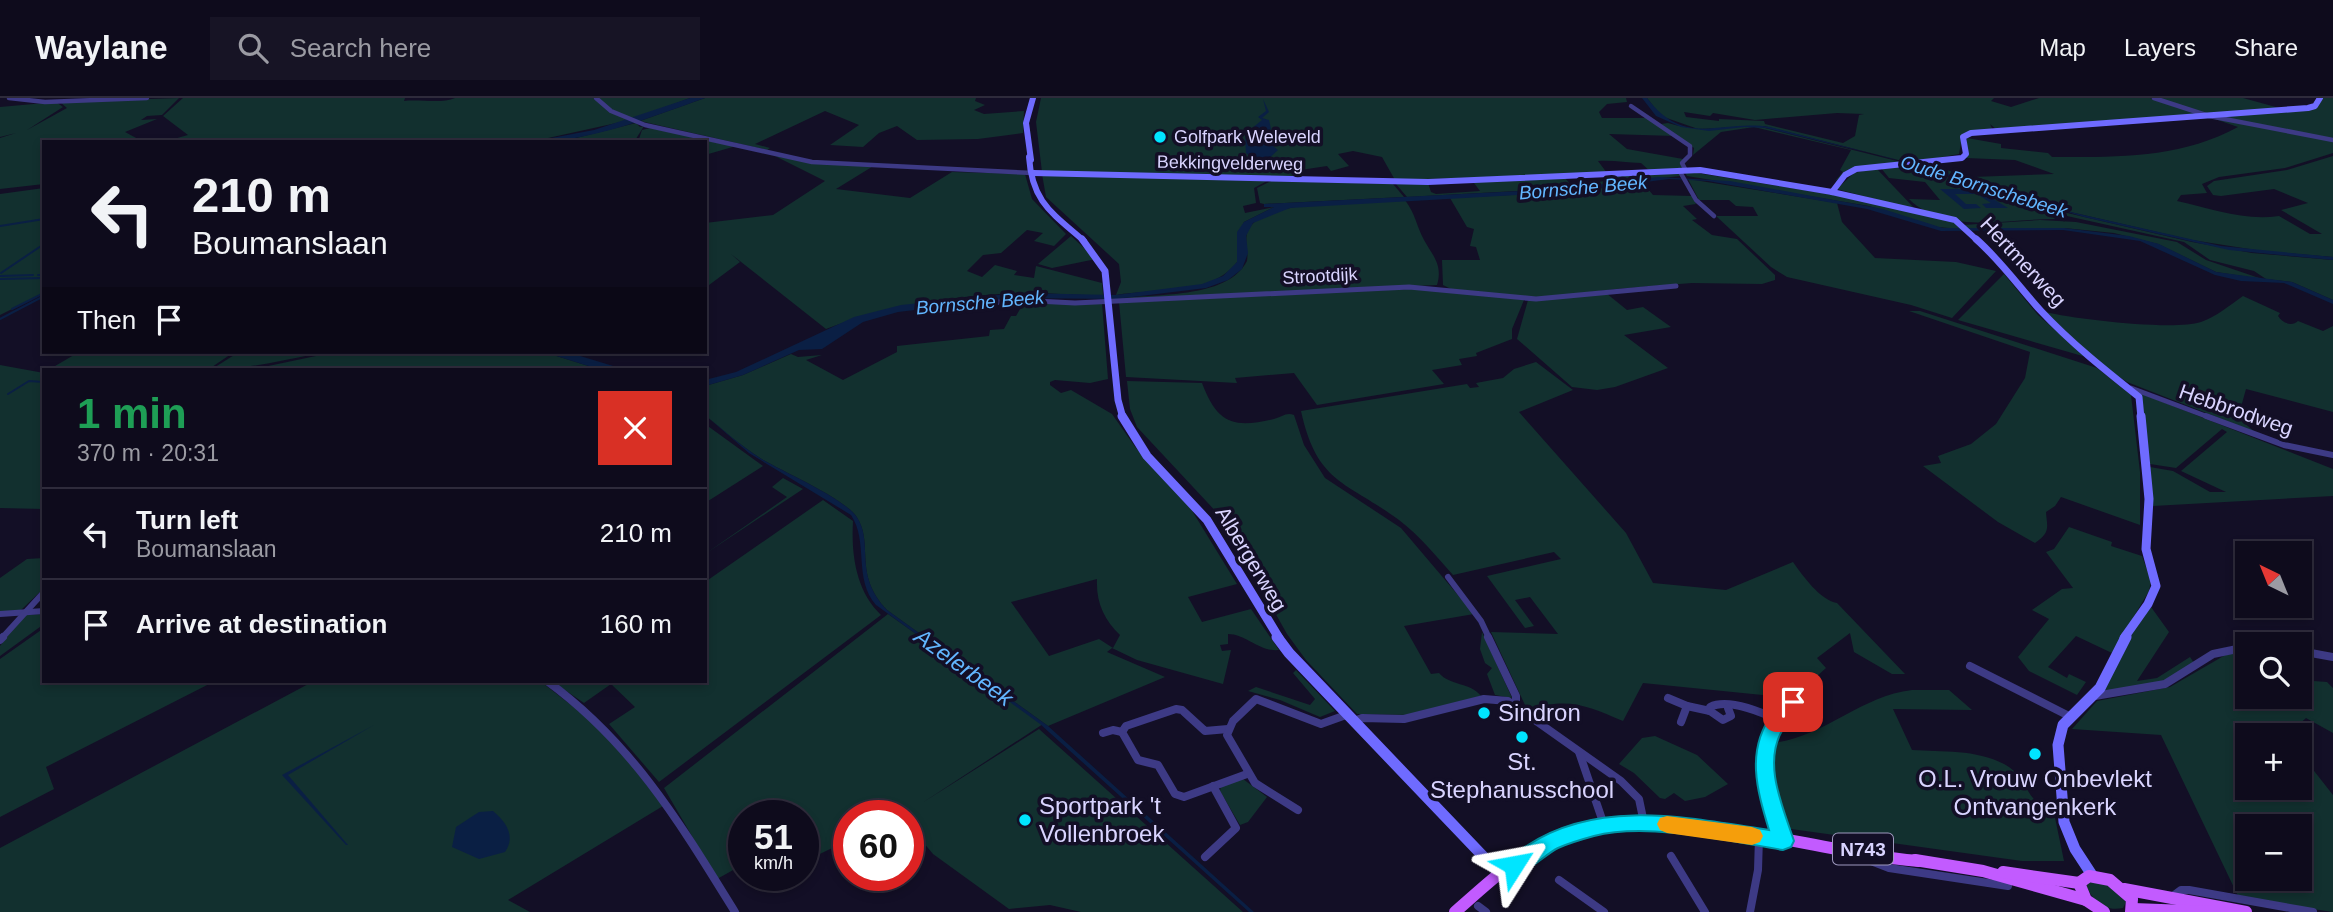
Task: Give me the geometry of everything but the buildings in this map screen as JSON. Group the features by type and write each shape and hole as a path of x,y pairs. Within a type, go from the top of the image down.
{"main road":[{"name":"N743","path":"1455,912 1501,875 1549,842 1604,825 1644,823 1759,837 1879,859 1919,861"},
{"name":"N743","path":"1807,845 1849,846 1919,861 1946,871 1983,871 2079,883"},
{"name":"N743","path":"1983,871 2086,900 2104,912"},
{"path":"2086,900 2079,883 2082,878 2092,875 2111,880 2124,889 2132,899 2132,910 2178,906 2246,912"},
{"path":"2124,889 2178,906 2215,912"}],"street":[{"path":"9,98 59,102 146,98"},
{"name":"Bekkingvelderweg","path":"596,98 611,111 638,122 819,163 1032,173 1435,181 1487,177 1683,173 1832,192"},
{"name":"Albergerweg","path":"1032,98 1026,123 1034,189 1042,206 1101,261 1118,400 1124,424 1145,454 1208,520 1275,634 1349,718 1501,875"},
{"path":"2154,98 2209,116 2333,140"},
{"path":"1832,192 1852,170 1964,157 1964,136 1974,132 2308,108 2315,106 2320,98"},
{"path":"1631,106 1690,146 1690,155 1682,163 1683,173 1696,200 1714,216"},
{"name":"Hertmerweg","path":"1832,192 1950,219 1964,228 2090,359 2131,388"},
{"name":"Strootdijk","path":"964,306 1017,300 1409,287 1536,299 1676,286"},
{"path":"2092,875 2071,840 2061,802 2058,746 2060,732 2069,716 2100,688 2117,649 2148,604 2156,586 2146,549 2149,499 2141,404 2131,388"},
{"name":"Hebbrodweg","path":"2131,388 2284,445 2333,455"},
{"path":"1448,577 1481,621 1516,696 1516,705"},
{"path":"0,640 42,594"},
{"path":"0,614 42,611"},
{"path":"2092,696 2165,684 2213,654 2235,649"},
{"path":"2312,653 2333,657"},
{"path":"1970,666 2069,716"},
{"path":"550,683 609,728 659,790 735,912"},
{"path":"1668,698 1710,711 1716,718 1727,719 1731,716 1728,708 1751,707 1778,720"},
{"path":"1298,810 1264,790 1247,774 1227,735 1228,729 1256,699 1321,724 1349,718 1404,719 1483,699 1505,700 1516,705 1633,791 1639,799 1644,823"},
{"path":"1783,841 1764,774 1768,739 1778,720 1793,702"},
{"path":"1681,722 1687,705"},
{"path":"1122,732 1126,726 1175,709 1182,710 1205,731 1228,729"},
{"path":"1103,733 1112,730 1122,732 1138,760 1158,765 1175,794 1184,797 1247,774"},
{"path":"1578,750 1604,825"},
{"path":"1205,857 1237,824 1213,786"},
{"path":"1750,912 1758,870 1759,837"},
{"path":"1857,854 1864,860 1889,868 1946,871 2008,886"},
{"path":"1671,856 1705,912"},
{"path":"1559,880 1604,912"},
{"path":"2178,906 2179,891 2189,890 2313,912"}],"green space":[{"path":"179,98 162,115 147,116 141,120 157,119 125,132 138,139 135,140 42,140 42,184 0,189 0,138 16,133 0,137 0,107 56,102 63,107 27,130 67,108 60,102"},
{"path":"183,98 405,98 404,101 437,101 455,98 593,98 630,120 539,140 170,140 188,135 163,116"},
{"path":"599,98 690,98 633,119 610,109"},
{"path":"705,98 976,98 975,101 985,105 974,110 984,114 1024,111 1023,133 978,139 917,140 897,126 879,133 863,147 830,145 859,125 825,111 755,144 770,148 767,150 640,121"},
{"path":"1041,98 1626,98 1627,102 1607,104 1599,112 1602,118 1647,118 1675,136 1609,134 1627,149 1683,159 1686,156 1682,168 1652,173 1641,163 1598,161 1607,173 1395,180 1382,157 1353,151 1338,154 1349,166 1331,171 1327,166 1294,171 1295,178 1042,172 1036,122"},
{"path":"1647,98 1994,98 1991,101 2011,107 2039,98 2150,98 2202,115 1997,130 1990,124 1993,130 1962,137 1959,154 1910,163 1764,126 1698,129 1661,116","holes":["1684,112 1710,116 1713,113 1755,120 1837,113 1864,114 1859,115 1855,136 1843,143 1765,124 1764,121 1719,121 1686,117"]},
{"path":"2157,98 2243,98 2283,109 2210,115"},
{"path":"2323,98 2333,98 2333,139 2215,116 2316,107"},
{"path":"2210,116 2333,140 2333,153 2285,168 2219,177 2202,184 2207,193 2181,195 2177,201 2241,216 2279,216 2310,234 2322,234 2281,210 2308,203 2274,189 2221,196 2213,195 2207,186 2214,181 2287,170 2333,156 2333,257 2262,251 2192,240 2066,211 1984,183 1914,165 1924,164 1972,177 2054,174 2015,160 1966,158 1967,138 2001,144 2001,148 2048,153 2052,157 2147,154 2193,145 2238,127 2212,118 2135,122"},
{"path":"636,123 640,127 644,126 635,140 568,140"},
{"path":"1661,124 1705,129 1754,127 1721,132 1693,155 1694,148"},
{"path":"1754,127 1761,127 1905,163 1861,167 1835,181 1843,172 1840,170 1851,150"},
{"path":"650,128 736,146 707,154 707,140 639,140 642,130"},
{"path":"775,156 814,163 875,165 836,189 910,198 952,172 1025,174 1032,199 1066,234 1054,246 1034,241 1043,233 1027,230 1001,253 983,255 967,271 982,277 995,265 1017,271 1014,275 1034,278 1036,266 1102,283 1103,295 991,294 896,308 826,329 731,254 740,262 707,287 707,223 773,215 825,181"},
{"path":"1910,165 2063,212 2192,242 2252,253 2333,260 2333,300 2292,282 2266,279 2254,271 2210,260 2184,242 2058,214 2055,218 2059,219 2000,222 1941,218 1909,199 1940,200 1925,182 1889,178 1881,168"},
{"path":"1876,168 1916,210 1837,189 1854,173"},
{"path":"1684,171 1847,197 1956,222 1963,229 1936,227 1869,206 1687,176"},
{"path":"1679,173 1680,176 1574,188 1407,197 1396,184 1428,183 1431,192 1436,194 1480,191 1471,179 1565,178 1572,186 1611,180 1607,175"},
{"path":"1042,174 1269,180 1254,188 1256,203 1243,206 1245,213 1274,207 1244,222 1237,238 1237,262 1226,273 1212,281 1181,289 1116,295 1121,282 1119,264 1046,197"},
{"path":"1688,179 1837,203 1842,222 1875,258 1956,262 1996,271 1952,318 1911,305 1787,277 1771,267 1716,216 1758,216 1753,207 1736,206 1729,200 1699,200"},
{"path":"1271,181 1393,184 1404,197 1260,203 1257,188"},
{"path":"1642,182 1653,195 1692,196 1696,204 1683,206 1697,219 1692,220 1712,235 1737,239 1775,275 1775,280 1762,284 1692,283 1541,298 1451,289 1443,285 1442,260 1480,260 1476,247 1470,246 1474,229 1467,227 1450,198 1568,192"},
{"path":"42,188 42,294 0,315 0,194"},
{"path":"1405,200 1436,261 1439,272 1437,285 1115,299 1188,292 1223,283 1237,274 1247,261 1246,236 1249,229 1259,219 1275,212 1321,204"},
{"path":"2040,220 2076,222 2177,242 2206,260 2262,279 2216,272 2158,244 2114,233 2064,228 1968,229 1963,225"},
{"path":"1071,236 1096,259 1052,268 1038,264"},
{"path":"2004,274 2038,315 2086,357 1958,320"},
{"path":"1430,288 1524,300 1512,329 1512,339 1476,353 1477,356 1459,359 1462,365 1432,370 1444,384 1317,405 1294,373 1235,378 1237,383 1126,377 1119,302"},
{"path":"1606,293 1627,310 1643,307 1671,327 1624,335 1668,368 1615,387 1597,390 1572,387 1517,339 1528,300"},
{"path":"2243,296 2280,313 2278,316 2287,323 2298,321 2323,331 2333,326 2333,412 2246,389 2238,418 2255,432 2127,382 2105,368 2045,312 2124,323 2187,324 2212,317"},
{"path":"1019,301 1102,303 1108,379 1090,383 1055,380 1050,382 1050,385 1061,393 1071,390 1112,414 1136,448 1183,496 1237,584 1188,597 1202,622 1251,609 1279,650 1265,648 1228,634 1228,644 1220,645 1222,651 1231,650 1223,684 1137,660 1112,648 1107,652 1165,677 1048,726 887,610 870,584 864,537 856,516 849,509 826,493 760,458 707,417 707,385 743,375 791,354 798,357 822,355 806,360 843,380 897,352 897,346 989,336 990,330 1004,329 1011,316 1016,316 1023,304","holes":["1097,579 1102,610 1120,635 1113,648 1099,639 1049,656 1011,602"]},
{"path":"1909,311 1920,311 2097,368 2131,395 2140,472 2140,525 2061,497 2055,506 2046,512 2046,532 2035,543 1998,522 1923,466 1941,463 1938,456 1971,444 1996,424 2025,378 2030,352"},
{"path":"76,354 231,354 210,368 52,368"},
{"path":"236,354 315,354 251,366 214,368"},
{"path":"325,354 550,354 595,368 259,368"},
{"path":"1536,362 1573,390 1519,412 1626,533 1653,583 1726,590 1793,562 1812,587 1837,603 1905,674 1892,674 1854,652 1850,633 1817,658 1826,668 1793,698 1643,683 1623,721 1578,705 1544,705 1531,709 1525,705 1491,632 1558,634 1530,597 1515,600 1534,626 1525,628 1487,576 1561,559 1554,552 1453,575 1406,526 1349,488 1325,467 1308,435 1301,411 1467,384 1470,388 1479,387 1476,383 1503,378 1514,369"},
{"path":"0,365 42,373 42,509 0,508"},
{"path":"1127,381 1202,383 1221,415 1237,423 1260,422 1286,414 1294,415 1304,445 1325,478 1401,528 1474,614 1404,626 1431,674 1439,673 1471,688 1481,696 1411,715 1357,714 1306,660 1287,634 1221,517 1137,427 1130,409"},
{"path":"2140,393 2333,469 2333,496 2153,506 2150,467 2173,471 2210,492 2226,492 2181,471 2227,432 2222,429 2176,468 2150,464"},
{"path":"707,425 763,466 707,502"},
{"path":"783,478 803,489 707,553 787,497 772,487"},
{"path":"823,500 853,521 857,572 866,595 881,615 659,782 609,724 635,707 611,684 584,703 556,684 707,683 707,581"},
{"path":"2069,527 2112,542 2111,546 2142,556 2151,581 2149,591 2112,653 2076,636 2048,667 2067,678 2069,674 2086,682 2077,695 2029,671 2018,657 2049,619 2032,610 2062,589 2073,588 2046,552 2054,549"},
{"path":"42,558 42,590 21,610 0,612 0,578 27,559"},
{"path":"2151,607 2169,632 2137,681 2157,678 2190,657 2194,663 2165,682 2102,693 2134,630"},
{"path":"42,614 42,625 0,656 0,646 23,615"},
{"path":"888,614 1043,724 924,802 833,800 833,848 819,854 819,800 728,800 728,873 717,879 664,788"},
{"path":"42,629 42,683 211,683 46,767 54,789 0,817 0,659"},
{"path":"1482,632 1512,698 1495,695 1487,674 1492,668 1485,663 1480,649"},
{"path":"2235,652 2235,709 2312,709 2312,681 2327,682 2333,688 2333,733 2306,718 2300,723 2235,723 2235,800 2312,800 2312,768 2333,795 2333,912 2239,898 2236,891 2312,891 2312,814 2235,814 2235,890 2161,735 2072,729 2097,701 2170,687"},
{"path":"1296,670 1335,711 1320,717 1280,700 1248,691 1256,687 1310,705 1315,699 1293,673"},
{"path":"310,683 543,683 606,732 663,806 508,900 530,912 0,912 0,848"},
{"path":"1912,690 1949,690 1972,710 1893,709 1912,750 1974,754 2009,767 2038,804 2054,813 2064,861 2022,861 1784,828 1775,808 1772,743 1791,740 1875,700"},
{"path":"1039,729 1243,912 1081,912 1050,905 1009,909 933,854 924,843 924,802"},
{"path":"1655,736 1697,755 1728,784 1705,797 1685,801 1674,793 1665,799 1660,798 1634,773 1619,764 1642,738"},
{"path":"1243,779 1267,797 1248,822 1240,825 1220,791 1221,786"},
{"path":"2102,880 2126,902 2123,908 2104,906 2091,895 2085,883"}],"water":[{"path":"690,98 705,98 641,121 597,133 560,140 541,140 594,130"},
{"path":"1642,98 1647,98 1661,114 1675,123 1690,127 1704,129 1752,126 1770,127 1870,153 1766,128 1744,127 1709,131 1681,127 1656,116"},
{"path":"1263,99 1269,112 1262,118 1269,120 1271,129 1263,134 1278,140 1273,146 1278,150 1261,166 1246,153 1245,134 1262,120 1258,117 1266,111"},
{"name":"Oude Bornschebeek","path":"1899,161 1984,183 2066,211 2221,246 2333,257 2333,260 2229,250 2084,217"},
{"name":"Bornsche Beek","path":"1658,177 1730,181 1883,209 1943,228 2064,228 2129,236 2159,244 2216,272 2292,282 2333,300 2333,304 2284,283 2241,281 2215,275 2140,241 2063,230 1941,231 1867,209 1708,181 1669,179 1568,192 1290,208 1253,223 1246,236 1248,253 1242,269 1228,280 1206,288 1116,299 1016,298 898,312 863,322 822,349 799,350 743,375 707,385 707,379 736,372 854,317 901,305 1018,293 1116,295 1202,284 1223,276 1237,262 1237,232 1244,222 1274,207 1264,207 1264,204 1562,189"},
{"path":"1940,189 1977,189 2008,208 1986,208 1982,204 1991,203 1977,194 1955,194 1966,204 1976,204 1981,208 1964,209"},
{"path":"550,354 574,354 620,368 595,368"},
{"name":"Azelerbeek","path":"707,417 760,458 826,493 849,509 861,526 870,584 887,610 1048,726 1254,912 1249,912 1040,724 876,605 865,584 859,537 851,515 749,453"},
{"path":"374,725 288,775 346,845 282,775"},
{"path":"493,811 508,830 510,840 505,852 479,859 452,847 456,827 479,812"}],"waterway":[{"path":"0,226 42,219"},
{"path":"1,273 42,245"},
{"path":"0,276 33,275"},
{"path":"0,279 42,278"},
{"path":"12,309 42,294"},
{"path":"0,319 42,297"},
{"path":"8,394 29,381 42,382"}],"slow traffic":[{"path":"1667,824 1752,836"}],"place":[{"name":"Golfpark Weleveld","path":"1160,137"},
{"name":"Sindron","path":"1484,713"},
{"name":"St. Stephanusschool","path":"1522,737"},
{"name":"O.L. Vrouw Onbevlekt Ontvangenkerk","path":"2035,754"},
{"name":"Sportpark 't Vollenbroek","path":"1025,820"}],"route":[{"path":"1514,865 1549,842 1575,832 1617,823 1691,827 1783,841 1767,789 1764,762 1772,729 1793,702"}]}
